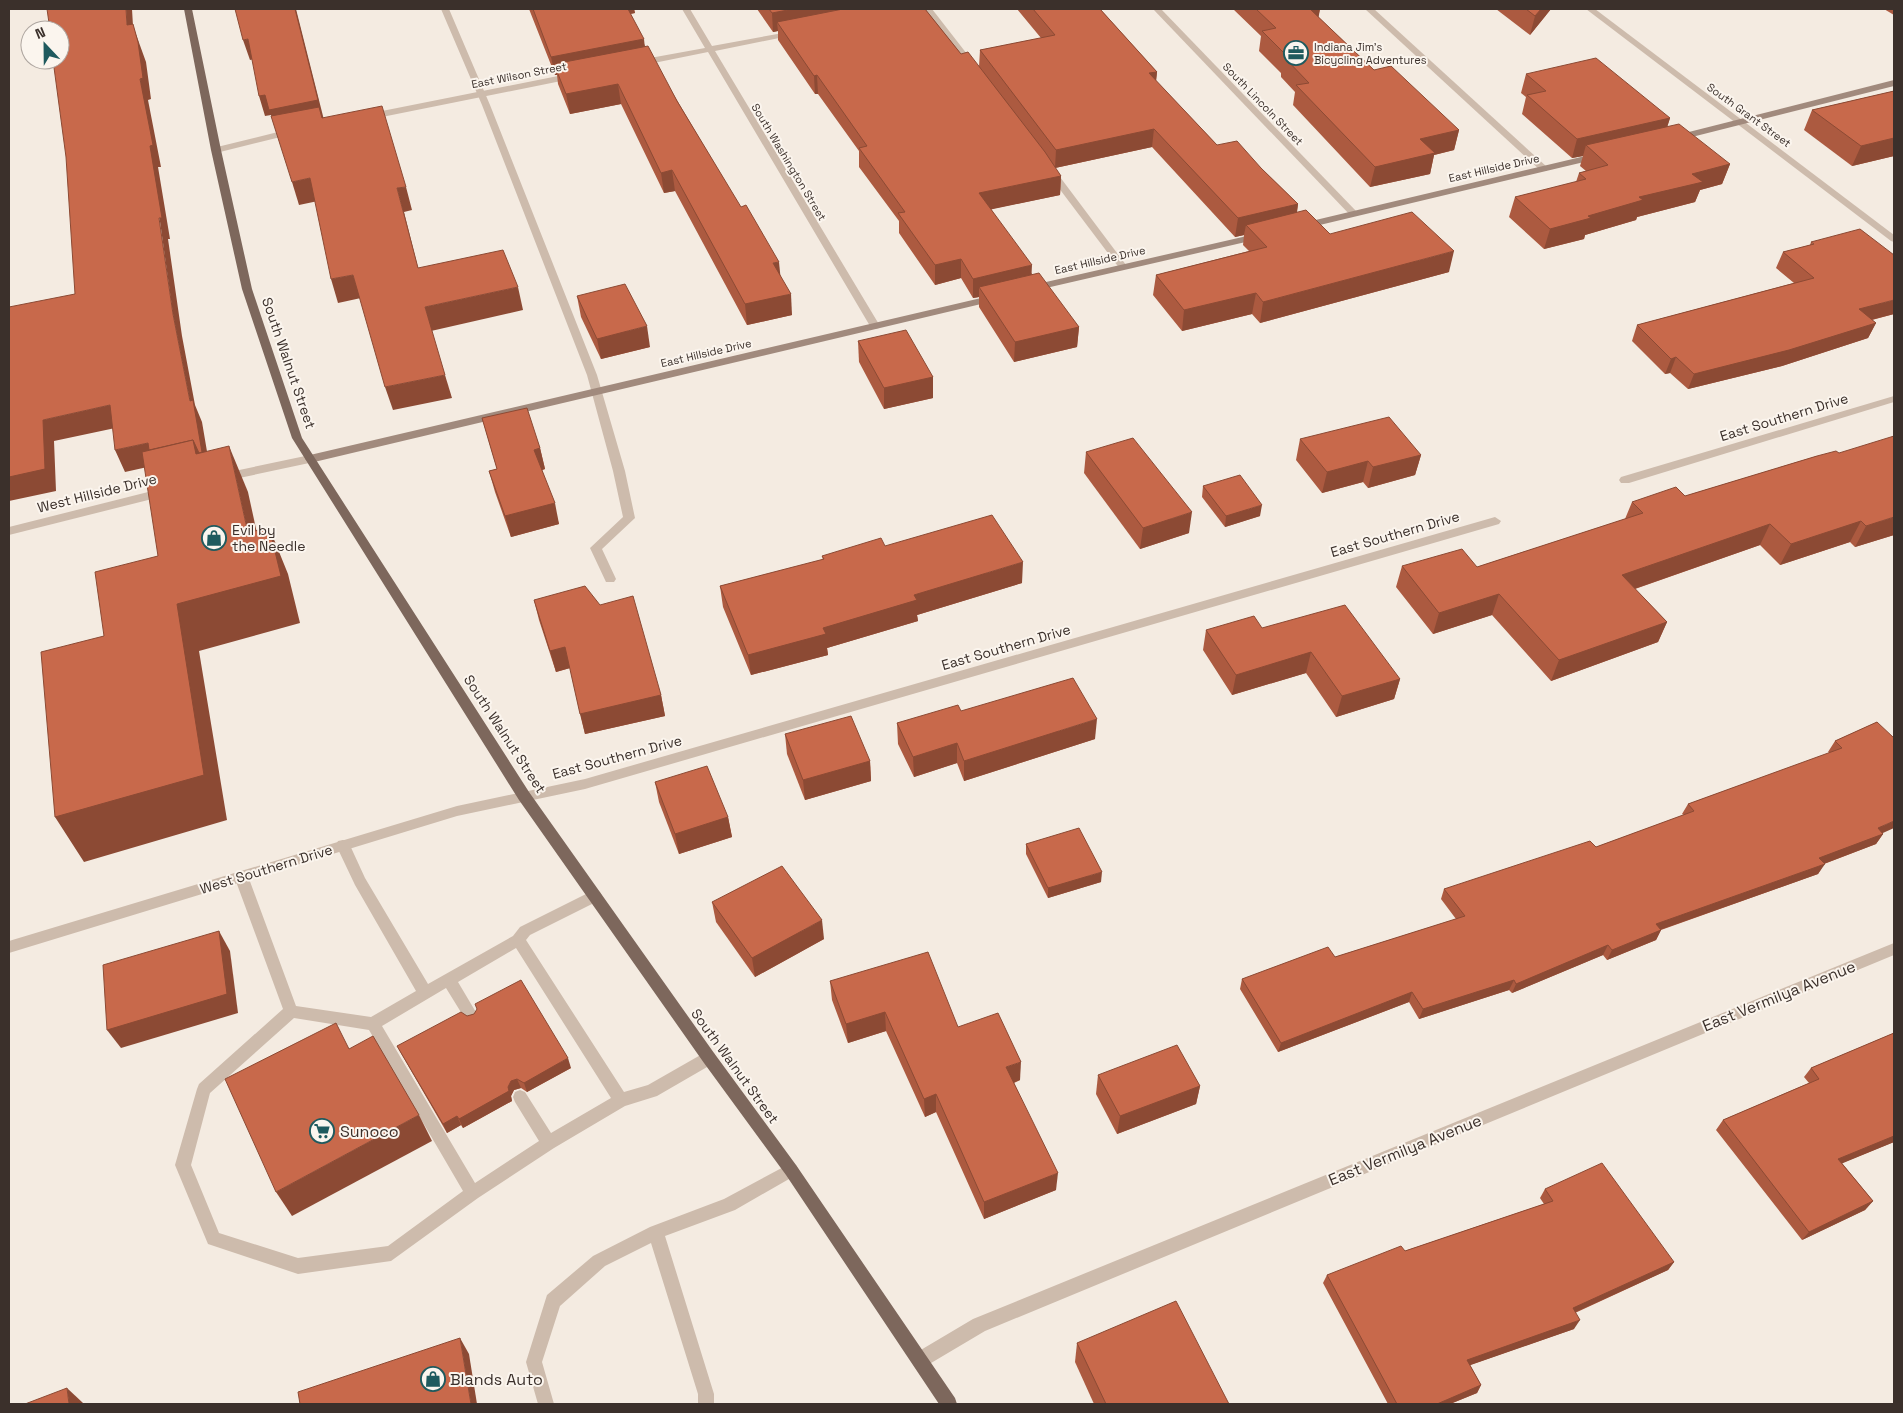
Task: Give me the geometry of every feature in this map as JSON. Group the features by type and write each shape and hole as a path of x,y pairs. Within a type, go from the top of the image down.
{"main road":[{"name":"South Walnut Street","path":"188,9 216,150 247,289 297,438 524,796 790,1170 949,1404"},
{"path":"1666,140 1894,83"},
{"name":"East Hillside Drive","path":"1296,228 1609,154"},
{"name":"East Hillside Drive","path":"1027,290 1267,234"},
{"name":"East Hillside Drive","path":"310,459 1008,294"}],"street":[{"path":"445,9 481,94 592,375 619,471 629,518 596,548 610,580"},
{"name":"South Washington Street","path":"686,9 875,326"},
{"path":"928,9 975,71"},
{"name":"South Lincoln Street","path":"1157,9 1354,214"},
{"path":"1369,9 1544,169"},
{"name":"South Grant Street","path":"1590,9 1894,239"},
{"path":"627,66 800,32"},
{"name":"East Wilson Street","path":"356,119 578,75"},
{"path":"216,150 301,130"},
{"path":"1045,164 1123,267"},
{"name":"East Southern Drive","path":"1625,480 1894,399"},
{"path":"218,479 310,459"},
{"name":"West Hillside Drive","path":"9,531 180,488"},
{"name":"East Southern Drive","path":"524,796 585,784 1494,521"},
{"name":"West Southern Drive","path":"9,947 457,811 524,796"},
{"path":"343,845 360,881 424,994"},
{"path":"241,876 291,1011"},
{"path":"291,1011 373,1024 518,940 525,931 595,896"},
{"path":"518,940 622,1100"},
{"name":"East Vermilya Avenue","path":"920,1360 979,1325 1894,949"},
{"path":"448,980 472,1018"},
{"path":"291,1011 204,1089 183,1164 214,1238 298,1266 391,1253 474,1192 549,1144 622,1100 652,1092 709,1058"},
{"path":"373,1024 474,1192"},
{"path":"520,1096 549,1144"},
{"path":"546,1404 534,1362 554,1301 599,1261 656,1232 729,1205 790,1170"},
{"path":"656,1232 706,1394 706,1404"}],"building":[{"path":"47,9 126,9 127,25 133,24 138,42 143,78 140,79 153,145 150,146 162,218 159,218 173,314 190,401 193,400 202,452 199,453 193,440 149,450 148,443 115,450 110,405 43,420 45,469 9,477 9,307 75,294 66,157 54,70 70,70 70,20 49,20"},
{"path":"235,9 295,9 318,100 269,110 265,95 259,96 248,39 243,40"},
{"path":"533,9 628,9 644,39 551,57"},
{"path":"769,9 793,9 772,13"},
{"path":"843,9 925,9 961,54 968,52 1045,152 1061,176 979,193 1032,265 973,279 961,259 935,265 898,213 905,212 859,148 867,146 817,75 814,76 777,22"},
{"path":"1033,9 1100,9 1157,72 1149,73 1217,145 1237,141 1261,168 1298,204 1238,218 1154,129 1056,150 980,50 1055,35"},
{"path":"1256,9 1310,9 1374,70 1391,66 1459,130 1420,139 1435,153 1375,167 1296,85 1309,83 1284,57 1287,56 1262,31 1276,28"},
{"path":"1526,9 1541,9 1535,16"},
{"path":"648,46 677,101 741,207 746,205 779,262 773,263 791,294 745,304 672,170 661,173 618,84 566,94 554,64"},
{"path":"1596,58 1670,118 1577,139 1527,95 1546,91 1526,74"},
{"path":"1894,91 1894,138 1861,146 1812,110"},
{"path":"382,106 406,187 397,188 418,268 503,250 518,287 425,307 445,375 385,387 353,275 331,279 310,178 292,182 271,116 319,107 322,118"},
{"path":"1679,124 1730,164 1692,174 1703,182 1639,197 1643,200 1588,216 1591,218 1550,229 1515,197 1586,179 1579,173 1608,165 1586,145"},
{"path":"1306,210 1330,234 1412,212 1454,251 1263,302 1256,293 1184,310 1156,275 1267,247 1246,225"},
{"path":"1860,229 1894,255 1894,300 1859,309 1876,323 1789,350 1694,374 1676,357 1671,359 1637,325 1814,278 1783,252 1814,244 1811,242"},
{"path":"1039,273 1079,327 1015,342 979,287"},
{"path":"625,284 647,326 597,339 577,296"},
{"path":"906,330 933,377 884,388 858,341"},
{"path":"527,408 540,448 534,450 555,503 505,516 489,471 497,469 482,418"},
{"path":"1389,417 1421,455 1373,467 1368,461 1327,472 1300,439"},
{"path":"1894,436 1894,517 1866,526 1861,521 1791,544 1770,524 1622,575 1667,622 1559,660 1499,594 1439,613 1402,566 1462,549 1477,567 1643,513 1632,502 1676,487 1685,496 1817,456 1836,451 1839,453"},
{"path":"1133,438 1192,512 1143,528 1086,452"},
{"path":"193,440 196,454 229,446 248,533 269,527 281,576 177,604 204,775 55,817 41,652 104,636 95,572 158,556 142,452"},
{"path":"1240,475 1262,505 1226,516 1203,486"},
{"path":"992,515 1023,562 914,595 917,600 823,628 826,634 748,655 720,586 824,559 822,556 881,538 885,546"},
{"path":"585,586 600,605 633,596 661,695 580,714 565,647 550,651 534,600"},
{"path":"1345,605 1400,679 1342,696 1311,652 1236,675 1206,630 1254,616 1262,628"},
{"path":"1073,678 1097,719 964,761 957,743 913,757 897,723 958,705 961,711"},
{"path":"851,716 870,761 803,780 785,734"},
{"path":"1877,722 1894,738 1894,821 1878,828 1883,834 1819,858 1825,864 1656,924 1661,930 1612,950 1608,945 1516,984 1514,980 1423,1009 1412,992 1281,1043 1242,979 1328,947 1335,957 1465,916 1444,889 1590,841 1596,847 1694,811 1688,804 1842,748 1835,741"},
{"path":"707,766 728,817 675,834 655,782"},
{"path":"1079,828 1102,872 1048,888 1026,844"},
{"path":"782,866 822,920 752,958 712,902"},
{"path":"219,931 227,994 107,1030 103,965"},
{"path":"928,952 958,1027 998,1013 1021,1062 1006,1067 1058,1173 984,1202 936,1094 924,1099 885,1012 846,1024 830,981"},
{"path":"521,980 568,1058 524,1083 517,1079 511,1081 508,1087 509,1091 459,1119 457,1116 443,1124 397,1046 461,1012 467,1016 474,1014 477,1009 475,1004"},
{"name":"Sunoco","path":"336,1023 349,1049 373,1036 419,1115 276,1192 225,1079"},
{"path":"1894,1033 1894,1136 1838,1159 1873,1201 1809,1232 1723,1120 1819,1079 1811,1068"},
{"path":"1177,1045 1200,1086 1120,1116 1098,1075"},
{"path":"1602,1163 1674,1262 1573,1308 1580,1320 1467,1360 1481,1385 1437,1404 1397,1404 1327,1275 1401,1246 1405,1251 1553,1201 1545,1189"},
{"path":"1176,1301 1229,1404 1106,1404 1077,1343"},
{"path":"460,1338 471,1404 300,1404 298,1392"},
{"path":"67,1388 69,1404 25,1404"}],"place":[{"name":"Indiana Jim's Bicycling Adventures","path":"1296,53"},
{"name":"Evil by the Needle","path":"214,538"},
{"name":"Sunoco","path":"322,1131"},
{"name":"Blands Auto","path":"433,1379"}]}
